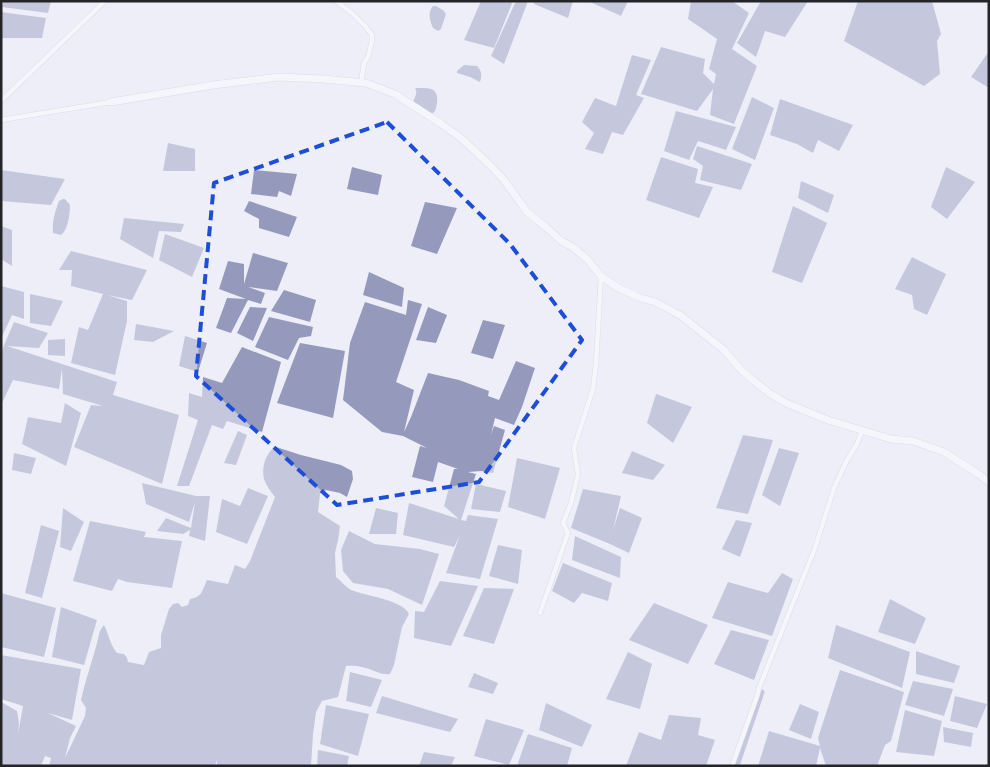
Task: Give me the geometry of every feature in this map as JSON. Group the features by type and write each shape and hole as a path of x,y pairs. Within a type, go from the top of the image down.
{"street":[{"path":"1,101 105,1"},
{"path":"336,1 354,15 372,35 368,56 364,63 362,83"},
{"path":"1,120 213,86 279,78 314,78 362,83 396,94 451,130 493,168 512,190 527,212 560,240 574,248 587,259 601,276 617,287 638,297 655,302 680,315 724,350 742,370 769,393 828,420 891,439 913,441 944,452 989,482"},
{"path":"540,612 568,533 563,523 571,503 578,476 574,448 593,389 601,276"},
{"path":"732,766 759,688 815,548 834,488 857,444 862,430"}],"highlighted area":[{"path":"387,122 510,244 582,340 479,482 337,505 196,376 214,183"}],"water":[{"path":"4,1 51,1 48,13 2,7"},
{"path":"481,1 513,1 494,48 464,40"},
{"path":"516,1 528,1 504,64 491,56"},
{"path":"534,1 573,1 568,18 534,4"},
{"path":"588,1 628,1 621,16"},
{"path":"691,1 732,1 749,13 732,49 757,66 734,124 710,115 713,89 697,111 641,94 661,47 705,59 703,73 714,84 716,74 709,69 717,39 688,19"},
{"path":"761,1 808,1 785,37 765,31 756,57 737,43"},
{"path":"858,1 932,1 941,34 937,41 940,74 924,86 844,41"},
{"path":"433,6 443,10 446,14 441,29 438,31 433,28 430,20 430,11"},
{"path":"1,12 46,18 42,38 1,38"},
{"path":"989,51 989,88 971,77"},
{"path":"632,55 651,60 636,95 644,98 623,135 612,132 603,154 585,149 594,133 582,122 595,98 616,106"},
{"path":"464,65 477,66 481,73 480,82 457,73"},
{"path":"415,88 432,89 436,93 436,106 432,114 413,102 416,93"},
{"path":"752,97 774,108 755,160 732,149"},
{"path":"780,99 853,125 839,151 818,140 813,153 797,144 770,135"},
{"path":"676,111 736,127 726,150 698,141 689,160 664,151"},
{"path":"168,143 195,149 195,171 163,171"},
{"path":"697,146 752,164 741,190 700,180 703,166 693,159"},
{"path":"661,157 698,169 695,183 713,187 699,218 646,200"},
{"path":"352,167 382,175 378,195 347,189"},
{"path":"946,167 975,182 947,219 931,207"},
{"path":"1,170 65,179 51,205 1,201"},
{"path":"254,170 297,174 291,196 279,191 277,197 251,194"},
{"path":"801,181 834,195 828,213 798,198"},
{"path":"63,199 70,205 70,209 67,226 61,235 53,233 53,225 59,201"},
{"path":"249,201 297,217 289,237 259,228 259,219 244,211"},
{"path":"425,202 457,208 437,254 411,246"},
{"path":"793,206 827,223 802,283 772,272"},
{"path":"124,218 184,224 181,232 159,231 153,258 120,239"},
{"path":"1,226 12,230 12,266 1,259"},
{"path":"165,234 204,248 192,277 159,260"},
{"path":"71,251 147,270 132,300 107,295 127,301 127,321 115,375 71,363 79,327 88,330 103,294 71,286 72,270 59,270"},
{"path":"253,253 288,263 277,291 248,287 265,293 261,304 248,300 231,333 216,328 227,298 246,299 219,289 228,261 244,264 244,284"},
{"path":"912,257 946,274 927,315 914,309 912,295 895,289"},
{"path":"369,272 404,288 402,307 363,295"},
{"path":"1,286 24,292 24,319 12,315 1,339"},
{"path":"284,290 316,300 310,322 271,311"},
{"path":"30,294 63,301 51,326 30,323"},
{"path":"408,300 422,304 396,382 414,390 404,432 428,373 459,380 489,391 488,396 499,400 516,361 535,368 514,425 495,418 491,435 494,426 505,430 493,473 481,471 468,472 476,474 461,520 466,521 468,515 498,519 480,579 446,573 460,535 454,547 403,535 409,503 459,519 444,506 454,469 458,469 438,462 433,482 412,477 420,446 427,448 403,436 382,432 343,400 350,343 365,302 406,315"},
{"path":"250,307 267,308 253,341 237,333"},
{"path":"428,307 447,315 436,343 416,340"},
{"path":"269,317 313,327 311,336 299,338 288,360 255,347"},
{"path":"483,320 505,325 493,359 471,353"},
{"path":"14,322 48,333 39,348 7,346 117,382 113,395 179,415 162,484 74,447 91,405 103,406 63,394 62,369 59,389 13,380 1,403 1,355"},
{"path":"136,324 174,331 153,342 134,340"},
{"path":"185,336 207,343 198,372 179,366"},
{"path":"65,339 65,356 48,355 48,340"},
{"path":"300,343 345,351 333,418 277,403"},
{"path":"242,347 281,362 262,432 227,421 223,429 212,425 189,486 177,486 198,420 188,416 189,393 202,397 203,377 222,383"},
{"path":"656,394 692,407 673,443 647,423"},
{"path":"65,403 81,413 66,466 22,444 28,417 61,423"},
{"path":"238,431 247,435 236,465 224,463"},
{"path":"743,435 773,440 748,514 716,508"},
{"path":"276,447 341,465 352,471 353,479 347,497 340,493 326,490 320,494 318,512 340,526 335,553 336,577 351,590 400,605 409,614 402,627 394,665 390,674 382,674 367,668 346,666 338,697 322,701 316,712 311,766 217,766 217,760 215,766 49,766 51,758 45,756 41,766 1,766 1,702 17,711 18,734 23,706 1,699 1,655 81,669 72,720 48,713 76,726 70,738 65,758 85,716 86,708 81,700 99,633 104,625 112,646 117,653 124,654 128,662 144,665 149,652 161,648 161,635 169,609 173,604 178,603 182,607 188,605 190,599 197,597 201,593 207,580 228,584 235,565 245,569 250,561 275,497 265,481 263,470 269,452"},
{"path":"779,448 799,453 780,506 762,495"},
{"path":"632,451 665,465 653,480 622,473"},
{"path":"14,453 36,458 31,474 12,470"},
{"path":"517,458 560,468 545,519 508,507"},
{"path":"142,483 196,496 210,496 205,541 189,536 190,530 183,534 157,531 166,518 191,528 195,502 189,522 146,504"},
{"path":"476,484 506,491 500,512 471,509"},
{"path":"248,488 268,496 247,544 216,532 222,499 240,506"},
{"path":"583,489 621,496 613,530 620,508 642,518 629,553 571,528"},
{"path":"63,508 84,522 71,551 60,547"},
{"path":"376,508 398,513 396,534 369,534"},
{"path":"736,520 752,523 740,557 722,549"},
{"path":"90,521 146,532 144,537 182,541 172,588 118,579 112,591 73,581"},
{"path":"41,525 59,531 42,598 25,593"},
{"path":"349,531 375,544 420,549 439,554 422,605 388,589 353,583 343,571 341,550"},
{"path":"575,536 621,557 620,578 572,560"},
{"path":"498,545 522,550 518,584 489,576"},
{"path":"563,563 612,583 608,601 582,593 574,603 552,591"},
{"path":"782,573 793,579 772,636 712,618 728,582 768,593"},
{"path":"440,581 478,586 451,646 414,638 415,611 424,612"},
{"path":"484,588 514,589 494,644 463,636"},
{"path":"1,593 56,608 44,657 1,647"},
{"path":"890,599 926,618 915,644 878,632"},
{"path":"654,603 708,625 688,664 629,640"},
{"path":"61,607 97,620 84,665 52,657"},
{"path":"836,625 910,652 902,688 828,658"},
{"path":"731,630 769,640 754,680 714,664"},
{"path":"916,651 960,666 954,683 916,674"},
{"path":"628,652 652,664 640,709 606,699"},
{"path":"840,670 904,692 891,741 885,745 877,766 826,766 820,748 816,766 758,766 769,731 820,746 818,738"},
{"path":"350,672 382,680 371,707 346,701"},
{"path":"474,673 498,683 493,694 468,687"},
{"path":"913,681 953,689 944,716 905,705"},
{"path":"382,696 458,719 450,732 376,713"},
{"path":"955,696 987,704 977,728 950,721"},
{"path":"546,703 592,725 582,747 539,730"},
{"path":"800,704 819,712 811,739 789,730"},
{"path":"326,705 369,714 358,756 320,744"},
{"path":"905,710 942,721 934,756 896,752"},
{"path":"669,715 701,718 698,735 715,740 706,766 626,766 639,732 661,740"},
{"path":"486,719 524,730 509,765 474,756"},
{"path":"943,727 973,733 971,747 944,742"},
{"path":"528,734 572,748 567,766 517,766"},
{"path":"318,750 349,756 347,766 317,766"},
{"path":"424,752 455,757 451,766 419,766"}],"waterway":[{"path":"737,766 762,692"}]}
